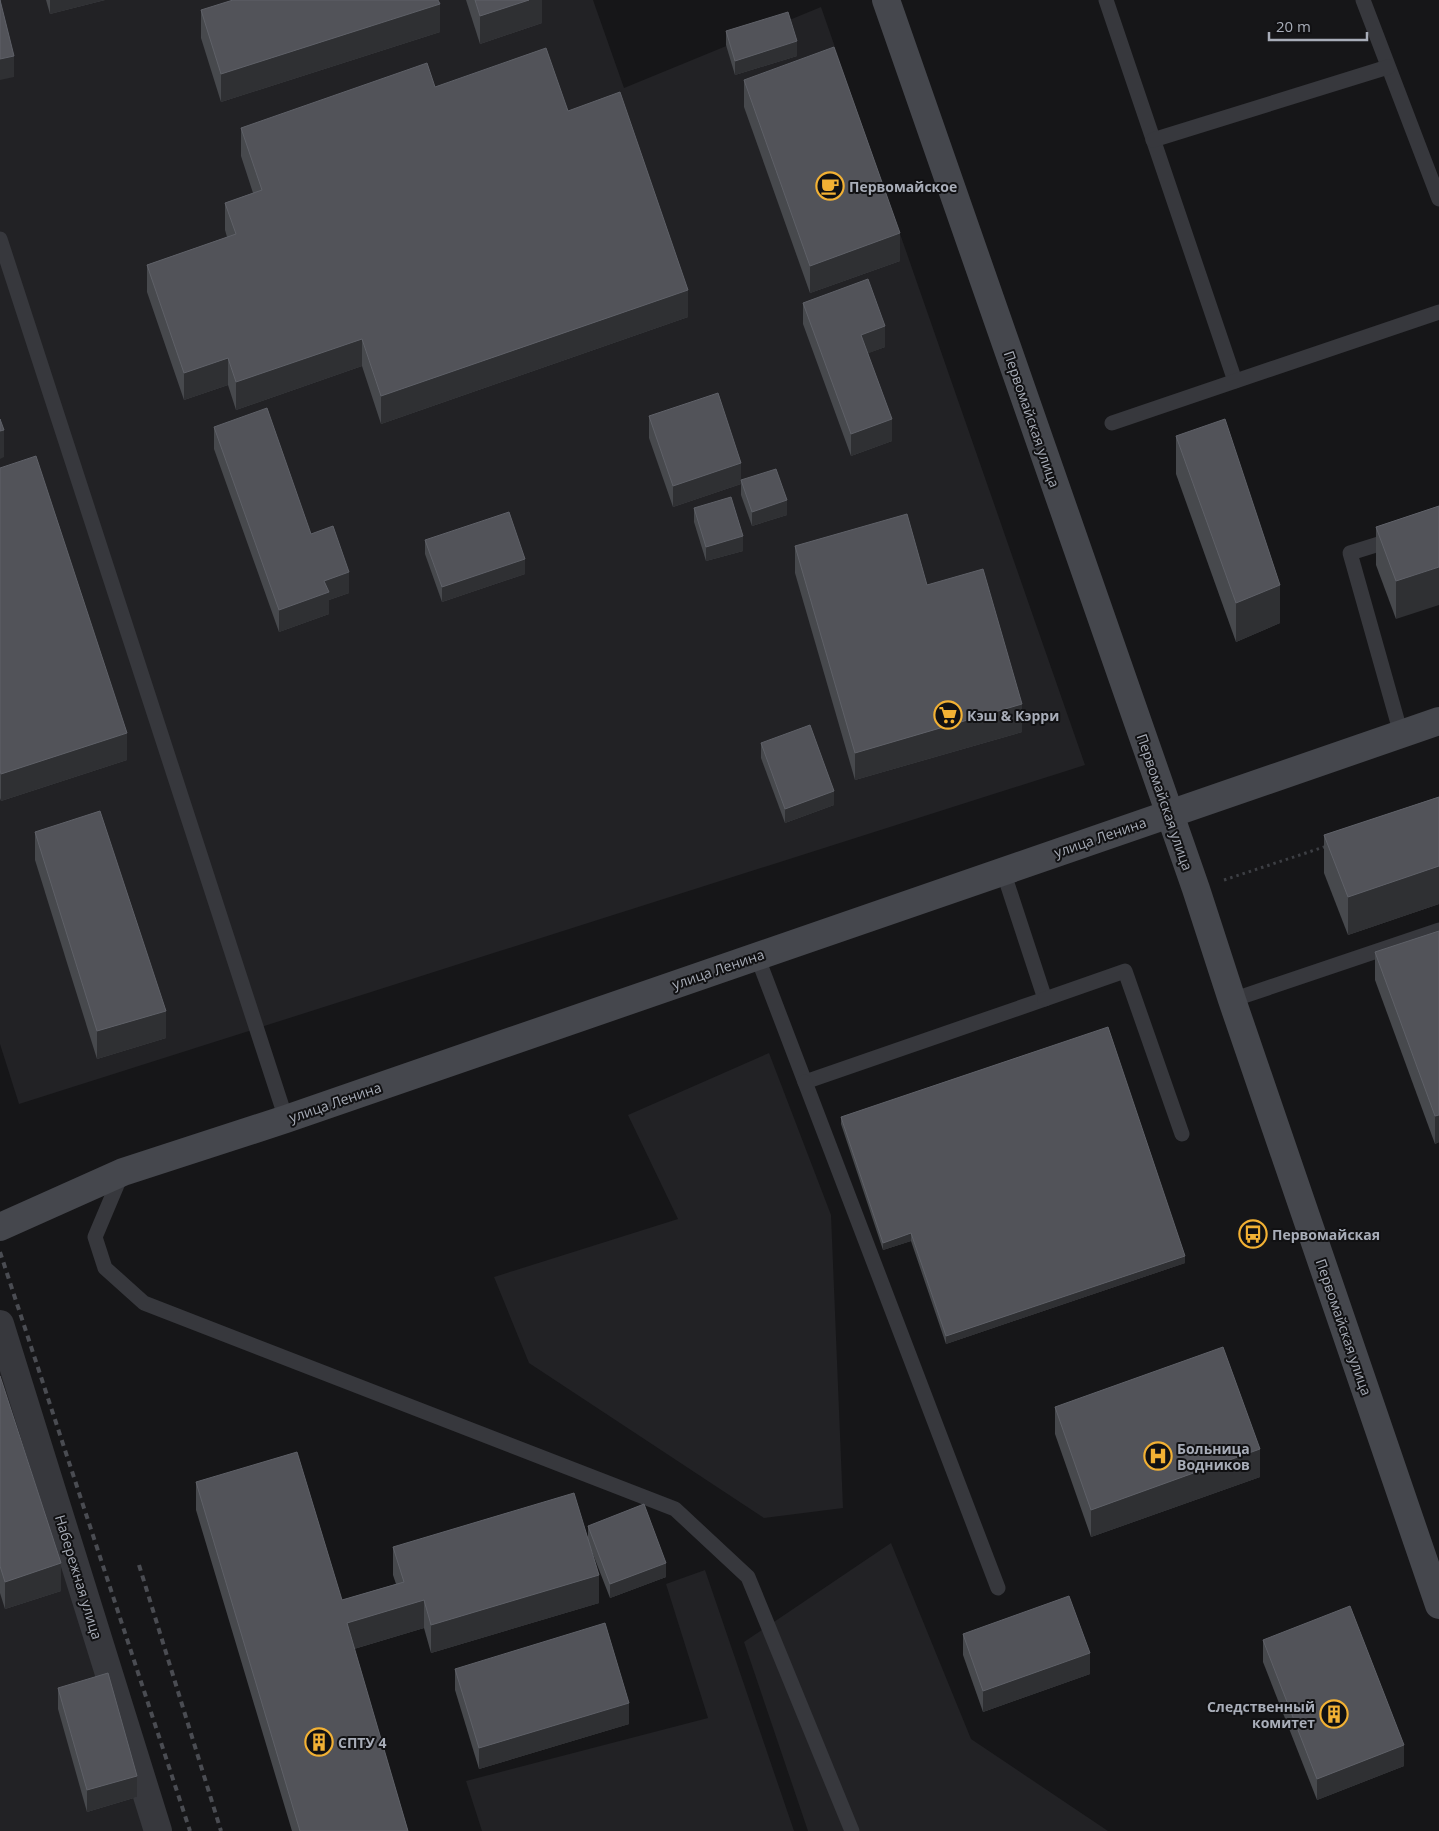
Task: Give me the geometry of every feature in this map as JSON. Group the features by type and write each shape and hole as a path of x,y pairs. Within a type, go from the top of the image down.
{"street":[{"name":"Первомайская улица","path":"886,0 1196,889 1232,1000 1439,1605"},
{"name":"улица Ленина","path":"0,1227 123,1172 286,1119 1439,721"},
{"name":"Набережная улица","path":"0,1324 158,1831"}],"lane":[{"path":"1106,0 1235,381"},
{"path":"1363,0 1439,200"},
{"path":"1153,140 1388,67"},
{"path":"0,239 286,1119"},
{"path":"1112,423 1439,312"},
{"path":"1401,734 1350,554 1412,533"},
{"path":"1003,871 1045,999"},
{"path":"1232,1000 1439,930"},
{"path":"757,956 998,1588"},
{"path":"804,1082 1125,972 1182,1134"},
{"path":"123,1172 95,1236 105,1268 144,1302 675,1508 748,1577 852,1831"}],"path":[{"path":"1196,889 1336,843"}],"shaded area":[{"path":"0,0 593,0 624,88 821,7 1085,765 19,1104 0,1044"},
{"path":"769,1053 831,1215 843,1508 764,1518 529,1363 494,1277 678,1219 628,1115"},
{"path":"0,1365 151,1831 0,1831"},
{"path":"891,1543 971,1739 1108,1831 808,1831 744,1642"},
{"path":"705,1570 794,1831 482,1831 466,1781 708,1718 666,1584"}],"building":[{"path":"0,0 14,56 0,59"},
{"path":"233,0 438,0 440,4 221,74 201,10"},
{"path":"475,0 529,0 480,16"},
{"path":"788,12 797,41 735,61 726,31"},
{"path":"834,47 900,233 810,266 744,80"},
{"path":"546,48 568,111 620,92 688,290 381,396 362,339 236,382 228,358 184,373 147,265 236,234 225,203 262,190 241,128 427,63 435,87"},
{"path":"868,279 885,326 861,335 892,419 851,434 803,303"},
{"path":"718,393 741,463 673,486 649,416"},
{"path":"267,408 311,534 333,526 349,572 324,581 329,592 279,610 214,427"},
{"path":"0,419 4,430 0,431"},
{"path":"1225,419 1280,585 1236,603 1176,436"},
{"path":"36,456 127,733 1,774 0,468"},
{"path":"776,469 787,500 752,512 741,480"},
{"path":"731,497 743,536 706,547 694,508"},
{"path":"1439,506 1439,567 1396,581 1376,527"},
{"path":"509,512 525,559 442,587 425,540"},
{"path":"907,514 927,585 983,569 1022,704 855,753 795,546"},
{"path":"810,725 834,791 785,809 761,743"},
{"path":"1439,797 1439,866 1348,897 1324,835"},
{"path":"100,811 166,1011 97,1031 35,832"},
{"path":"1439,931 1439,1115 1435,1116 1375,952"},
{"path":"1108,1027 1185,1256 946,1336 911,1233 883,1243 841,1117"},
{"name":"Больница Водников","path":"1223,1347 1260,1449 1091,1510 1055,1407"},
{"path":"0,1376 61,1563 5,1582 0,1566"},
{"name":"СПТУ 4","path":"297,1452 342,1600 404,1582 393,1547 574,1493 599,1575 431,1625 424,1600 347,1623 408,1831 300,1831 196,1482"},
{"path":"644,1504 666,1563 610,1584 588,1526"},
{"path":"1069,1596 1090,1653 983,1691 963,1634"},
{"name":"Следственный комитет","path":"1350,1606 1404,1745 1317,1779 1263,1640"},
{"path":"605,1623 629,1703 479,1748 455,1669"},
{"path":"108,1673 137,1776 87,1790 58,1688"}],"railway":[{"path":"0,1252 190,1831"},
{"path":"139,1565 221,1831"}],"place":[{"name":"Первомайское","path":"830,186"},
{"name":"Кэш & Кэрри","path":"948,715"},
{"name":"Первомайская","path":"1253,1234"},
{"name":"Больница Водников","path":"1158,1456"},
{"name":"Следственный комитет","path":"1334,1714"},
{"name":"СПТУ 4","path":"319,1742"}]}
